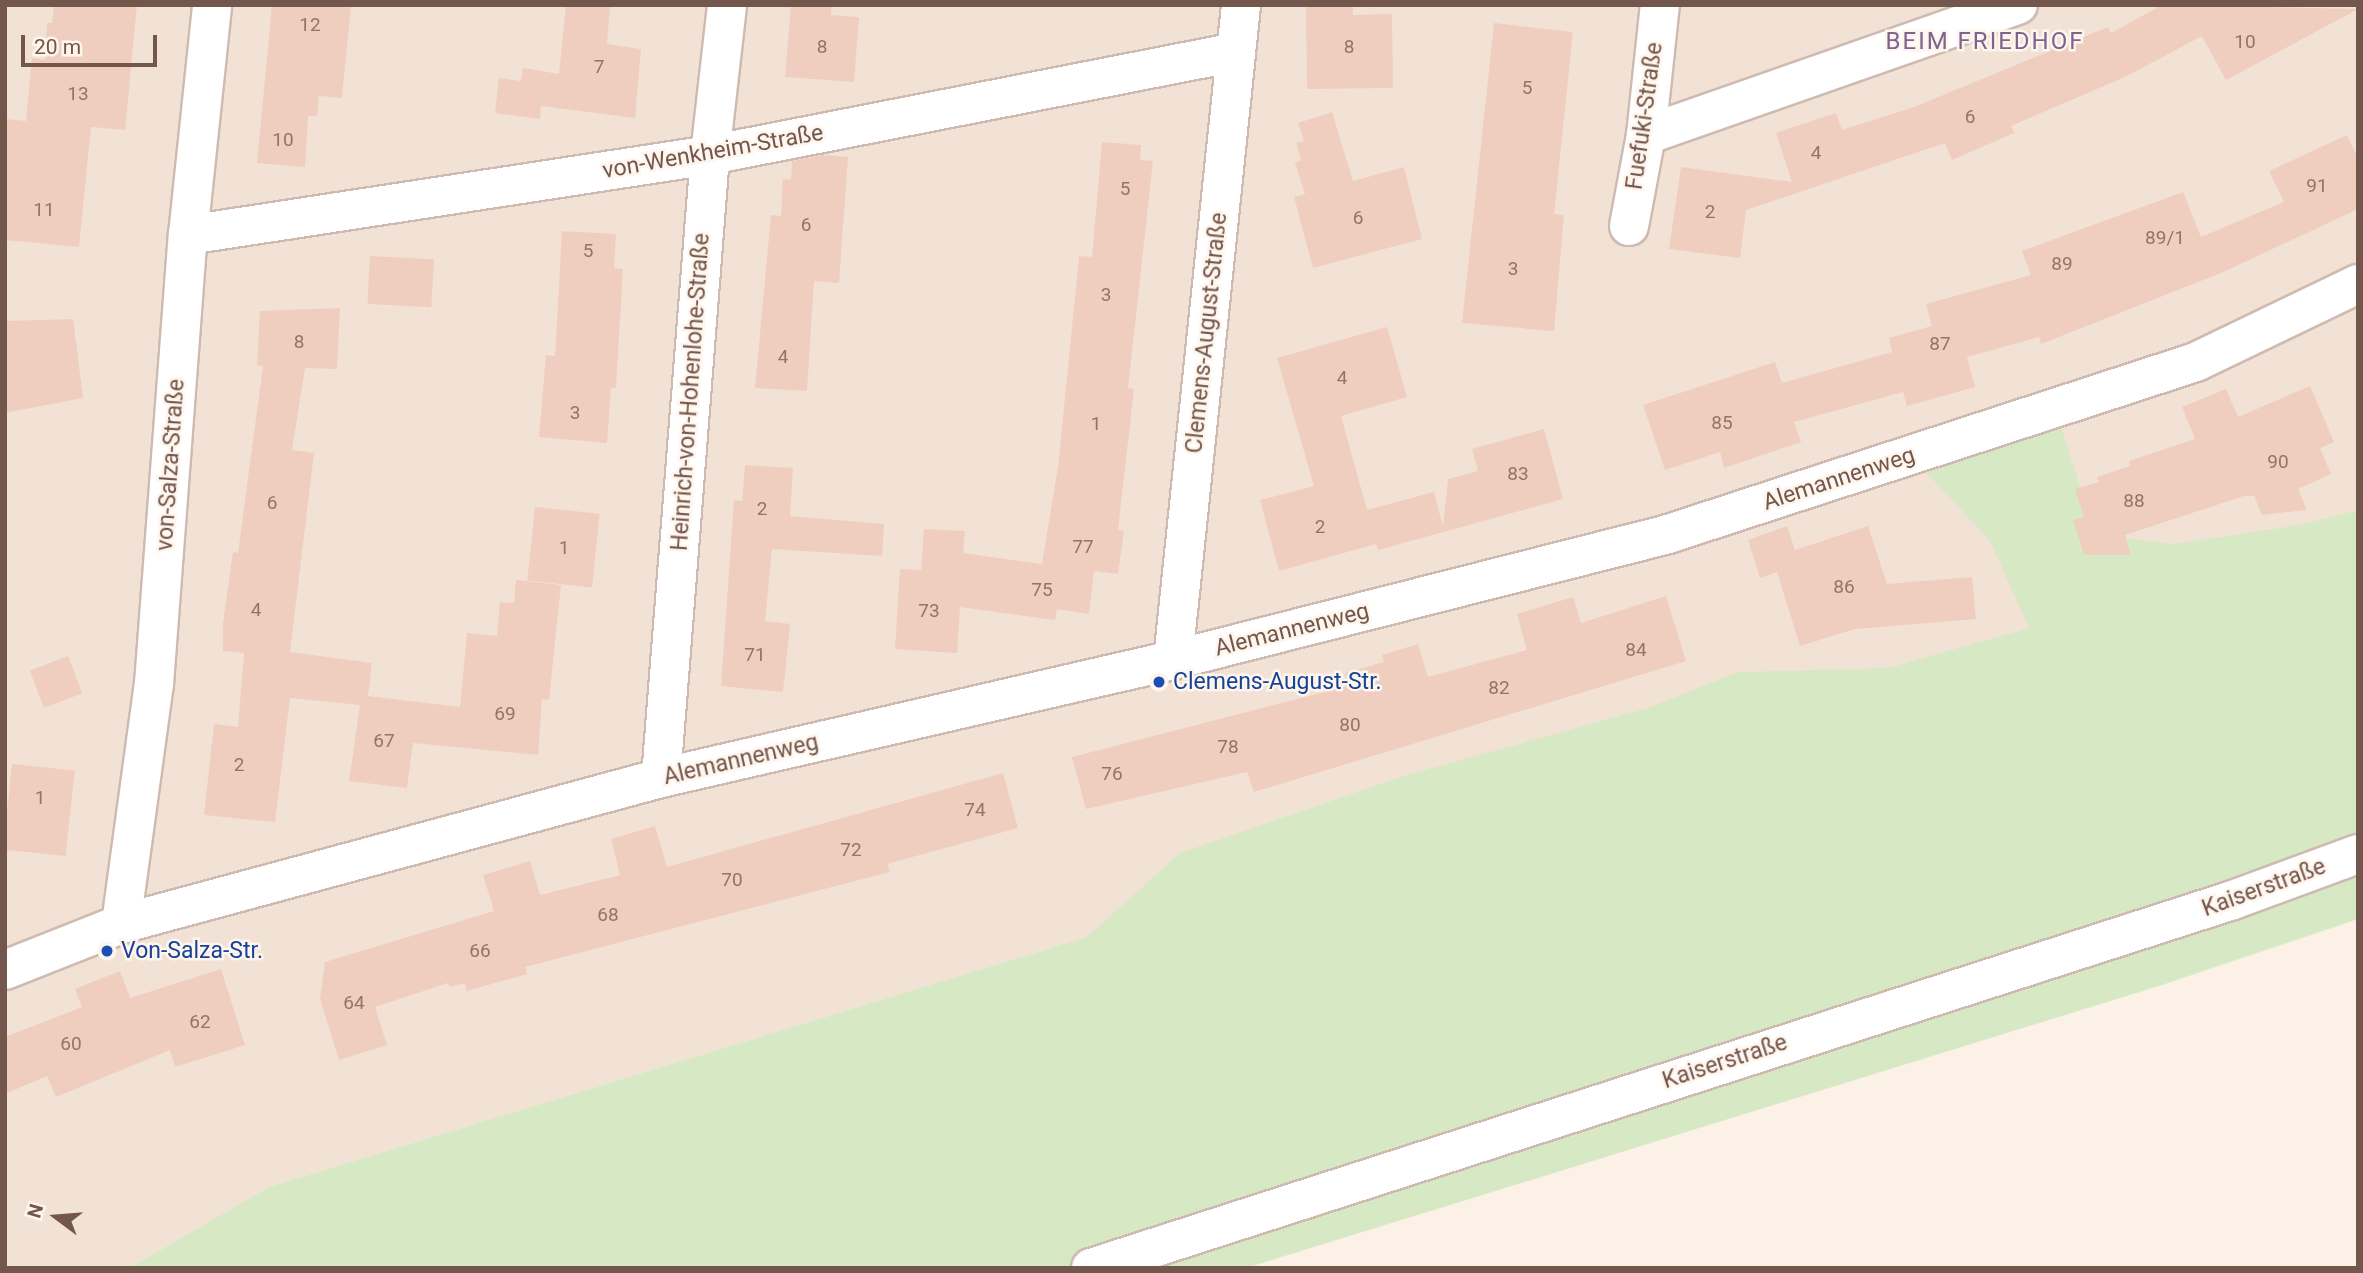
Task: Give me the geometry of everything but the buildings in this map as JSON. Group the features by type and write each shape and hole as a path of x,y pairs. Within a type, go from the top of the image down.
{"street":[{"name":"von-Salza-Straße","path":"121,924 154,684 188,235 212,5"},
{"name":"Heinrich-von-Hohenlohe-Straße","path":"661,778 710,155 727,5"},
{"name":"Clemens-August-Straße","path":"1173,660 1241,5"},
{"name":"Fuefuki-Straße","path":"1629,226 1646,135 1660,5"},
{"path":"1646,135 2018,5"},
{"name":"von-Wenkheim-Straße","path":"188,235 710,155 1236,52"},
{"name":"Alemannenweg","path":"5,970 121,924 661,778 1173,660 1665,535 2196,362 2358,284"},
{"name":"Kaiserstraße","path":"1091,1268 2230,901 2358,854"}],"shaded area":[{"path":"5,5 2358,5 2358,608 1087,937 269,1187 129,1268 5,1268"}],"green space":[{"path":"2055,408 2095,534 2173,544 2299,525 2358,510 2358,919 2159,986 1246,1268 129,1268 269,1187 1087,937 1180,853 1404,776 1648,708 1738,672 1888,668 2029,628 1990,541 1910,455"}],"place":[{"name":"Clemens-August-Str.","path":"1159,682"},
{"name":"Von-Salza-Str.","path":"107,951"}],"district":[{"name":"BEIM FRIEDHOF","path":"1985,42"}]}
